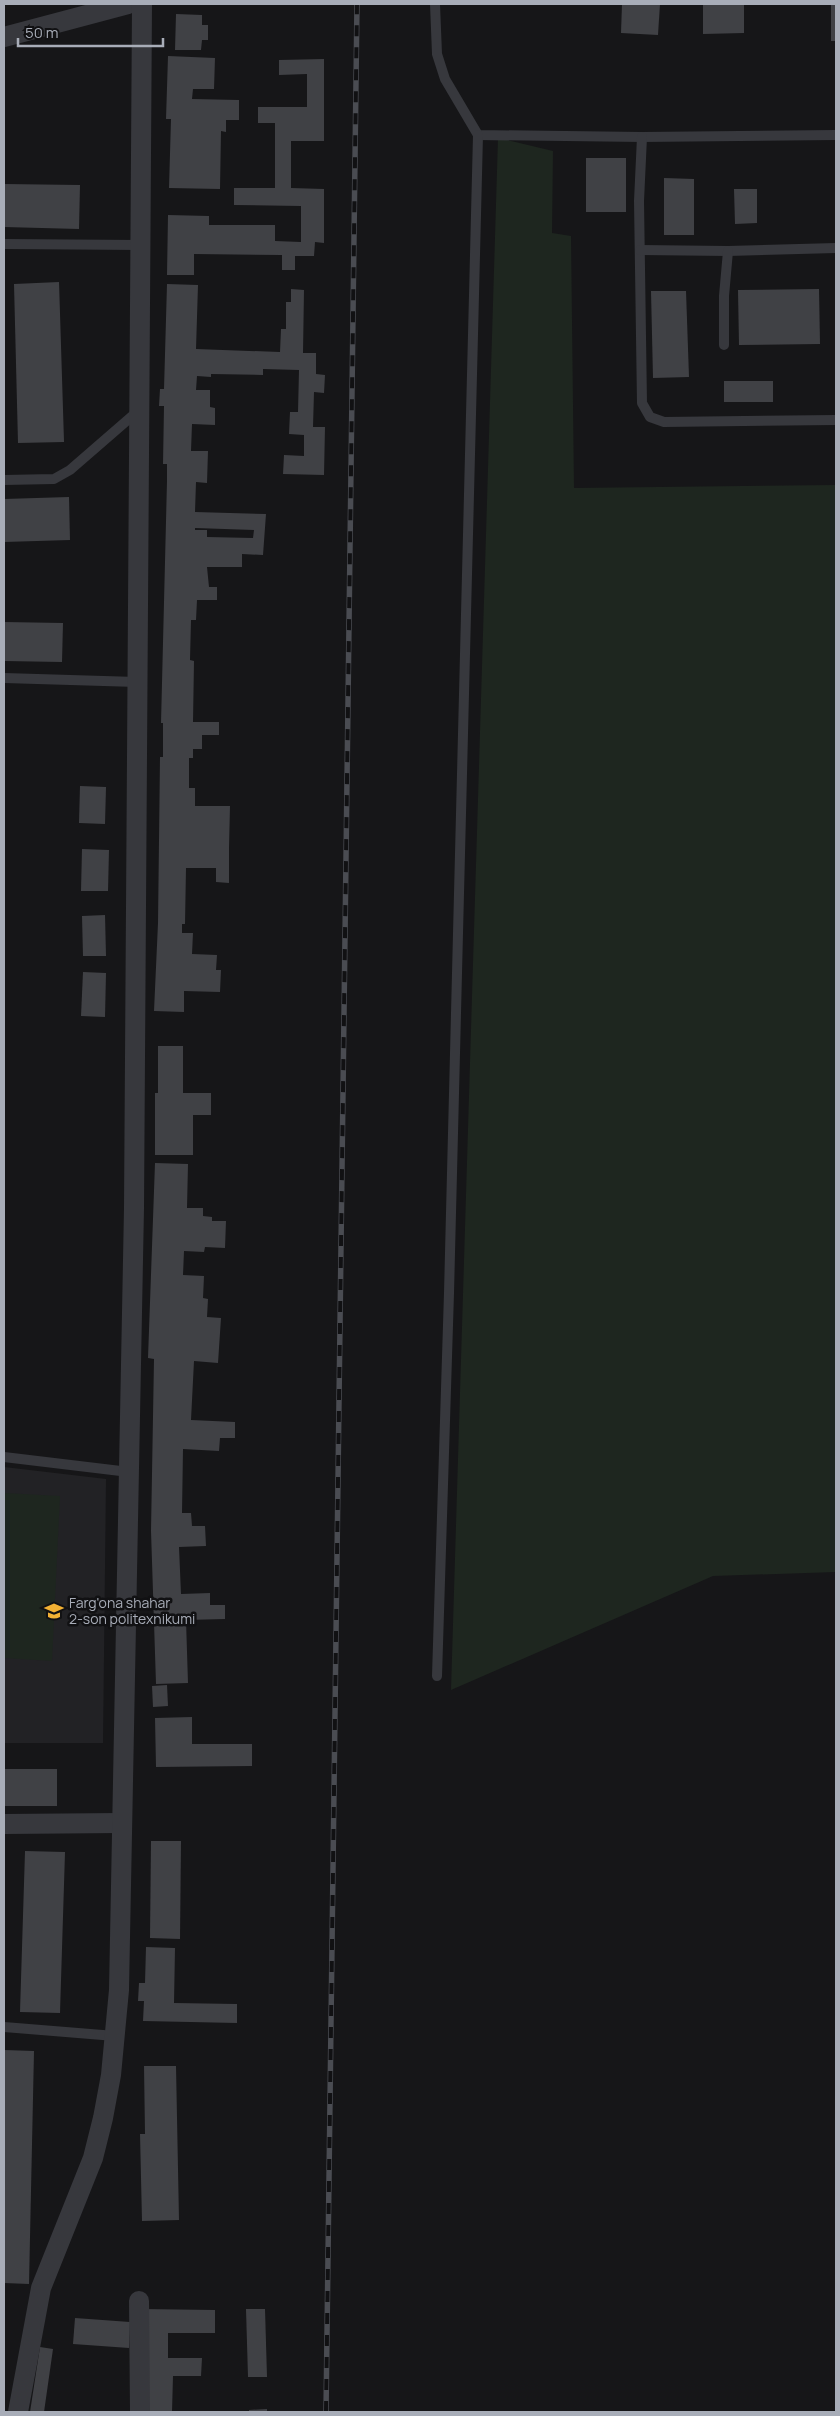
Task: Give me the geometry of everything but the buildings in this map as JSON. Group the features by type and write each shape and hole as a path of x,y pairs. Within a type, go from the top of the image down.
{"street":[{"path":"4,37 128,4"},
{"path":"18,2412 41,2288 92,2158 104,2118 119,1990 134,1208 142,4"},
{"path":"4,1824 121,1823"},
{"path":"139,2301 140,2412"}],"lane":[{"path":"434,4 437,54 445,79 478,135 450,1293 437,1676"},
{"path":"478,135 642,137 836,135"},
{"path":"642,137 639,201 642,403 650,417 664,422 836,420"},
{"path":"4,244 140,245"},
{"path":"640,250 728,251 836,248"},
{"path":"724,345 724,296 728,251"},
{"path":"4,480 54,479 70,470 139,410"},
{"path":"4,678 137,682"},
{"path":"4,1457 128,1472"},
{"path":"4,2027 114,2036"}],"shaded area":[{"path":"498,138 553,151 552,233 571,236 574,488 836,485 836,1572 713,1576 451,1690"},
{"name":"Farg'ona shahar 2-son politexnikumi","path":"4,1467 106,1479 103,1743 4,1743"},
{"path":"4,1493 60,1496 52,1661 4,1658"}],"railway":[{"path":"326,2412 357,4"}],"place":[{"name":"Farg'ona shahar 2-son politexnikumi","path":"54,1611"}]}
